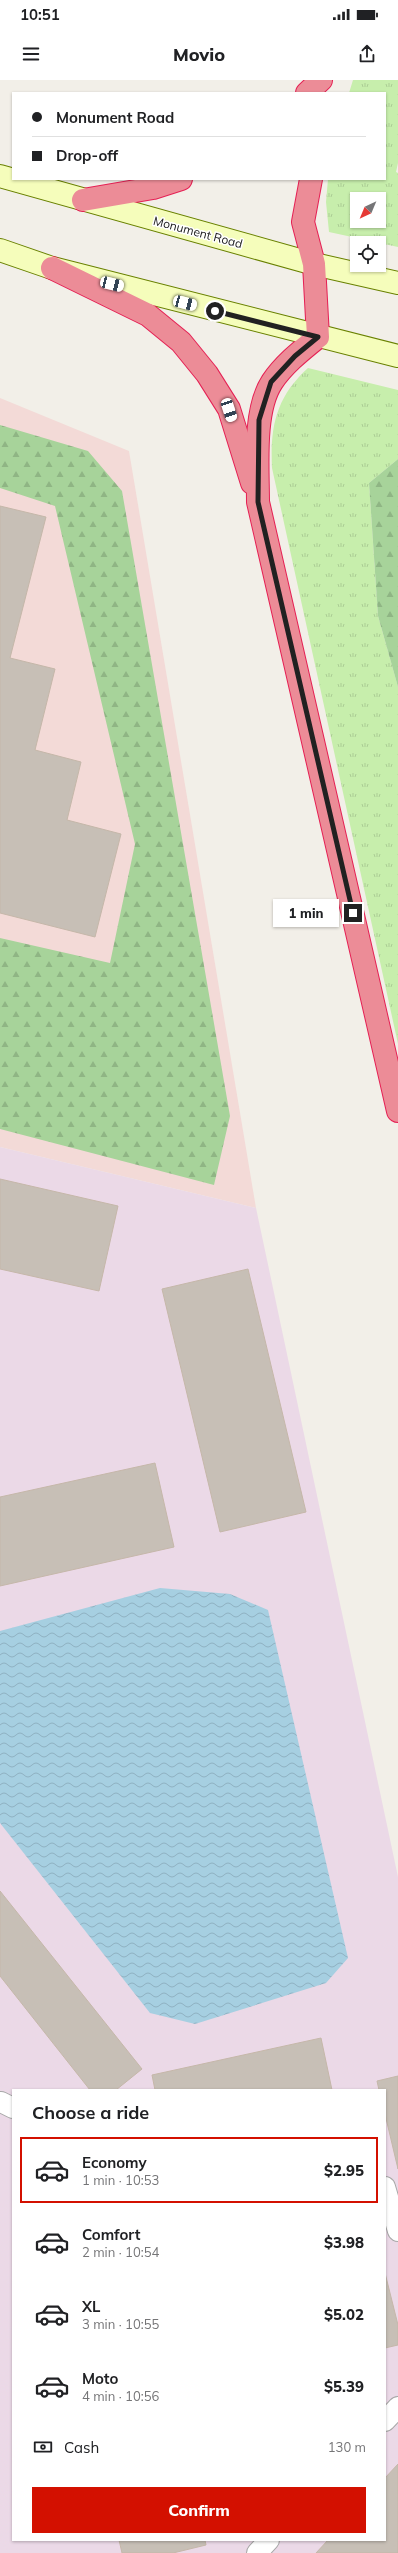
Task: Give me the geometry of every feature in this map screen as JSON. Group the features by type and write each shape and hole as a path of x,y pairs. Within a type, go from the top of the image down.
{"highway":[{"path":"308,92 321,80"},
{"path":"330,92 333,80"},
{"path":"83,200 153,188 178,180"},
{"path":"258,502 259,420 271,382 295,356 318,337 314,264 303,222 311,180"},
{"path":"52,268 148,315 181,342 207,374 229,410 258,502 398,1111"}],"main road":[{"name":"Monument Road","path":"0,176 12,179"},
{"name":"Monument Road","path":"14,180 314,264 398,282"},
{"path":"0,250 52,268 318,337 398,356"}],"lane":[{"path":"386,2189 398,2231"},
{"path":"386,2420 398,2407"},
{"path":"257,2553 268,2541"}],"shaded area":[{"path":"0,398 129,451 256,1208 0,1147"},
{"path":"0,1147 256,1208 398,1877 398,2553 0,2553"}],"green space":[{"path":"353,80 398,80 398,163 396,172 398,173 398,247 386,244 386,236 350,237 329,232 326,202 328,180 386,180 386,92 349,92"},
{"path":"308,368 398,390 398,459 369,483 378,616 398,687 398,1044 272,468 272,439 277,414 289,390"},
{"path":"0,425 88,451 122,491 230,1116 214,1185 0,1129 0,938 110,963 135,844 55,506 0,488"},
{"path":"398,459 398,687 378,616 369,483"}],"water":[{"path":"160,1588 230,1594 268,1610 348,1958 326,1983 195,2024 150,2013 0,1823 0,1631"}],"building":[{"path":"0,506 46,517 10,658 55,669 35,750 81,762 67,820 121,834 95,937 0,913"},
{"path":"0,1179 118,1206 99,1291 0,1269"},
{"path":"248,1269 306,1512 220,1532 162,1289"},
{"path":"155,1463 174,1547 0,1586 0,1497"},
{"path":"0,1891 142,2069 117,2089 89,2089 0,1976"},
{"path":"321,2038 332,2089 155,2089 152,2075"},
{"path":"398,2076 398,2169 386,2118 386,2089 379,2089 377,2081"},
{"path":"386,2277 398,2325 398,2345 386,2348"},
{"path":"398,2464 398,2553 316,2553 327,2541 386,2541 386,2477"},
{"path":"119,2541 205,2541 206,2545 173,2553 122,2553"}],"route":[{"path":"215,311 318,337 295,356 271,382 259,420 258,502 353,913"}]}
